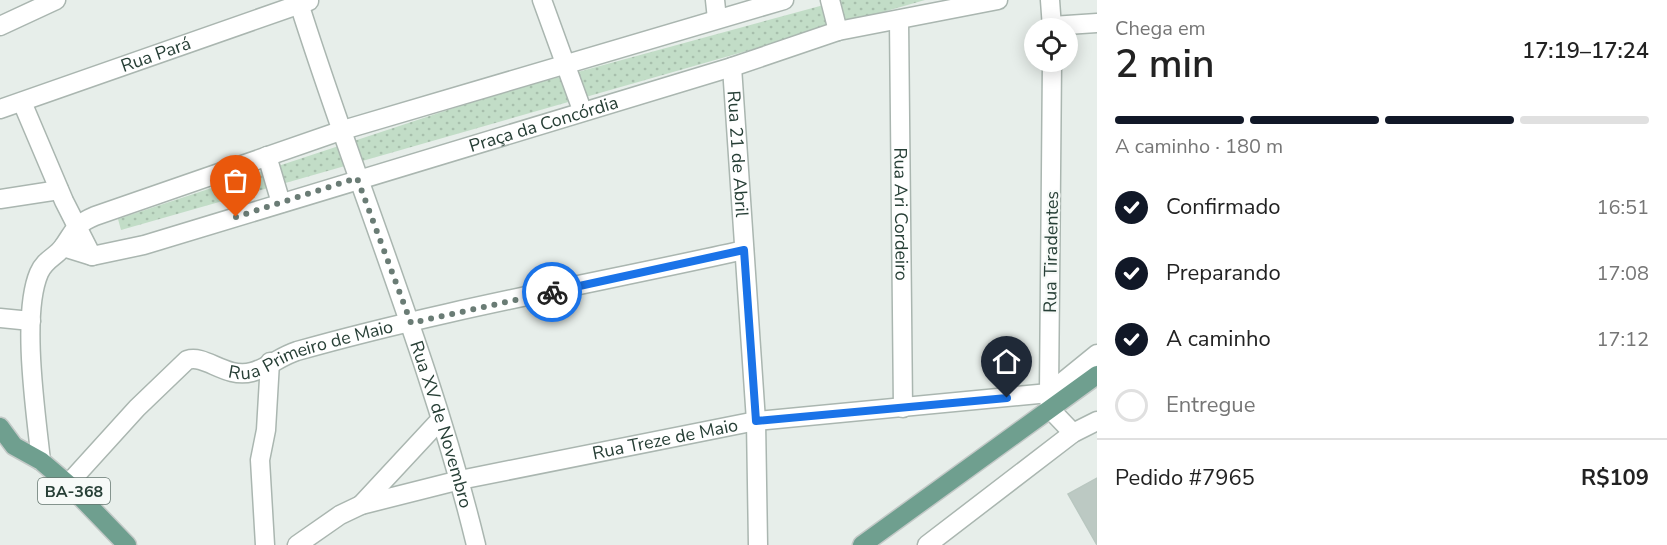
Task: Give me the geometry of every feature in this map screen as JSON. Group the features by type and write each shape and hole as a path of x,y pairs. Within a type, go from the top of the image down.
{"main road":[{"path":"862,545 1049,401 1097,375"},
{"path":"0,427 7,446"},
{"name":"BA-368","path":"7,446 41,461 68,484 127,545"}],"street":[{"path":"0,26 56,0"},
{"path":"542,0 582,111"},
{"path":"715,0 717,19"},
{"path":"41,461 32,375 31,321 38,274 48,258 63,248 67,236 77,225 95,216 343,130 784,0"},
{"path":"830,0 838,32"},
{"name":"Praça da Concórdia","path":"92,256 144,244 357,178 732,68 838,32 998,0"},
{"path":"1050,0 1051,18"},
{"name":"Rua Pará","path":"0,109 302,1"},
{"name":"Rua XV de Novembro","path":"302,1 357,178 411,323 460,480 476,545"},
{"name":"Rua Ari Cordeiro","path":"899,20 903,408"},
{"path":"1078,25 1097,23"},
{"name":"Rua 21 de Abril","path":"732,68 756,421 758,545"},
{"name":"Rua Tiradentes","path":"1049,401 1052,72"},
{"path":"22,102 59,190 92,256"},
{"path":"267,156 281,203"},
{"path":"0,199 59,190"},
{"path":"63,248 92,256"},
{"name":"Rua Primeiro de Maio","path":"68,484 137,408 187,360 198,359 234,374 251,372 295,352 411,323 744,250"},
{"path":"0,318 31,321"},
{"path":"1073,433 1049,401 1097,354"},
{"path":"265,545 260,460 266,430 270,362"},
{"name":"Rua Treze de Maio","path":"297,545 340,515 361,505 460,480 756,421 903,408 1049,401"},
{"path":"361,505 440,420"},
{"path":"927,545 1073,433 1097,421"}],"green space":[{"path":"842,0 925,0 121,230 118,219 493,95"}],"building":[{"path":"1097,478 1097,545 1068,494"}],"way so far":[{"path":"236,217 357,178 411,323 552,292"}],"route":[{"path":"552,292 744,250 756,421 1007,398"}]}
